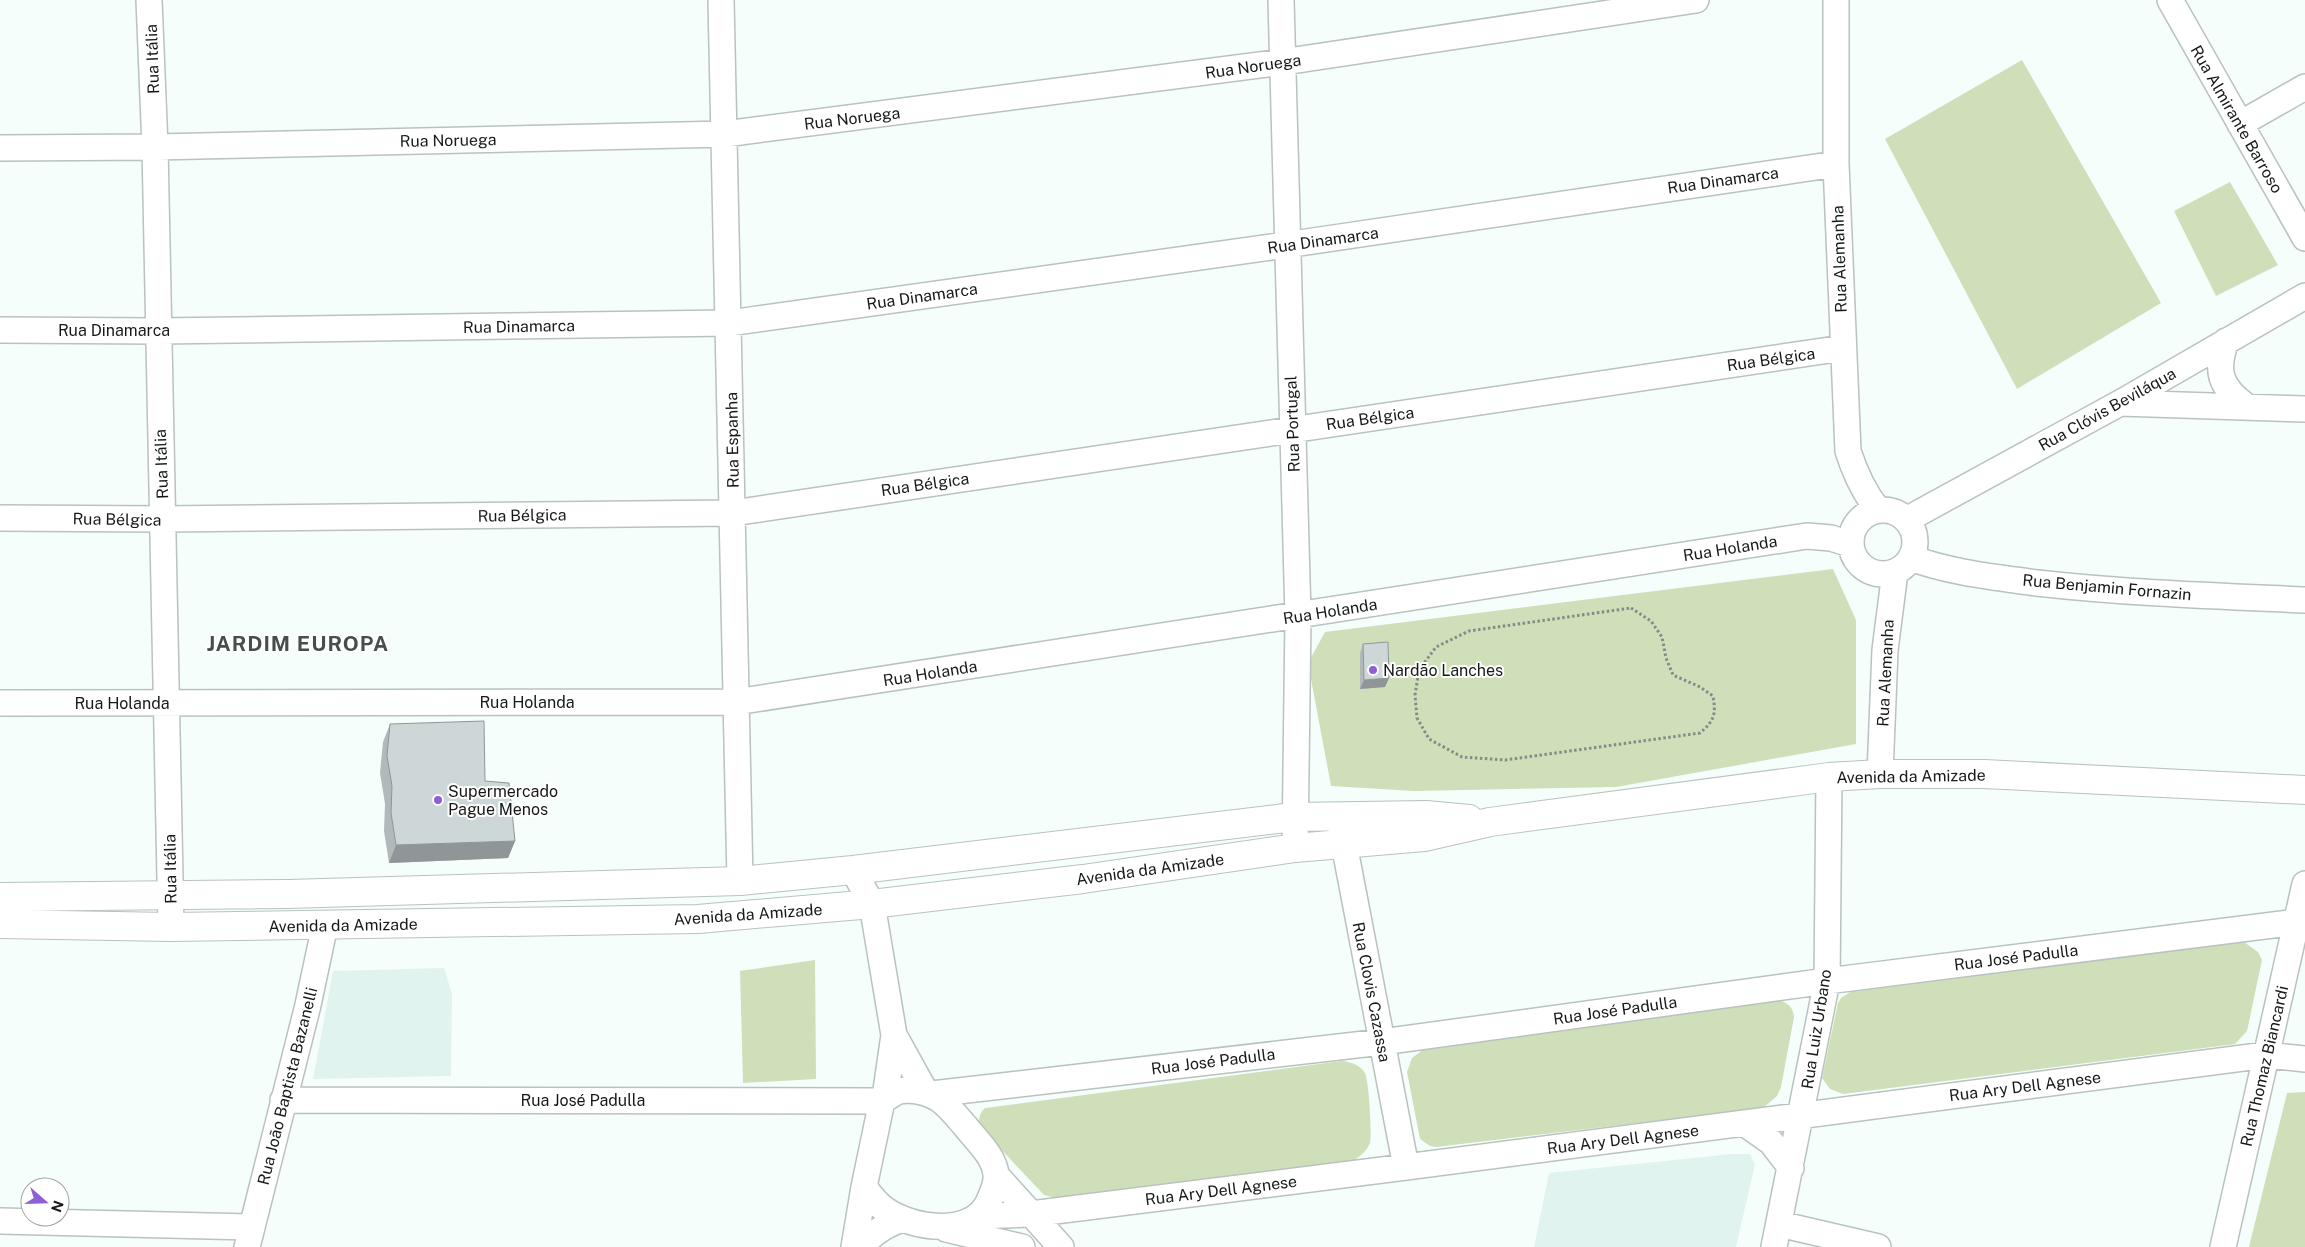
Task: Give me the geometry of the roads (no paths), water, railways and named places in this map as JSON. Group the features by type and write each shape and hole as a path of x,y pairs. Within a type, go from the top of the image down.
{"main road":[{"name":"Avenida da Amizade","path":"0,924 171,928 698,919 872,904 1083,879 1295,848 1424,837 1490,822 1829,777 1880,774 1984,774 2305,790"},
{"name":"Avenida da Amizade","path":"0,896 170,896 740,881 853,870 1294,818 1426,815 1490,822"},
{"path":"698,919 736,903 740,881"}],"street":[{"name":"Rua Itália","path":"150,0 155,147 171,928"},
{"name":"Rua Espanha","path":"721,0 740,881"},
{"name":"Rua Portugal","path":"1281,0 1286,245 1298,616 1295,848"},
{"name":"Rua Noruega","path":"0,148 155,147 725,134 1282,62 1696,0"},
{"name":"Rua Alemanha","path":"1836,0 1836,164 1848,451 1855,474 1865,494 1878,510"},
{"name":"Rua Almirante Barroso","path":"2170,0 2305,238"},
{"path":"2240,124 2305,87"},
{"name":"Rua Dinamarca","path":"0,330 158,331 729,323 1286,245 1836,164"},
{"name":"Rua Clóvis Beviláqua","path":"1906,520 2120,403 2305,296"},
{"path":"2226,341 2220,359 2221,378 2230,395 2246,406"},
{"name":"Rua Bélgica","path":"0,518 163,519 733,513 1843,348"},
{"path":"2120,403 2305,409"},
{"path":"1878,510 1889,510 1906,520 1915,538 1915,549 1903,565 1884,575 1871,573 1860,566 1853,556 1850,544 1851,534 1861,518 1878,510"},
{"name":"Rua Holanda","path":"0,703 736,702 1807,536 1831,538 1850,544"},
{"name":"Rua Alemanha","path":"1880,774 1885,650 1903,565"},
{"name":"Rua Benjamin Fornazin","path":"1903,565 1939,568 1973,575 2096,590 2305,600"},
{"name":"Rua Luiz Urbano","path":"1776,1235 1802,1115 1827,981 1829,777"},
{"name":"Rua Clovis Cazassa","path":"1339,816 1343,845 1406,1167"},
{"path":"853,870 872,904 894,1036 884,1099 864,1187 854,1247"},
{"name":"Rua Thomaz Biancardi","path":"2223,1247 2266,1055 2298,937 2305,884"},
{"name":"Rua João Baptista Bazanelli","path":"249,1237 308,1005 325,925"},
{"name":"Rua José Padulla","path":"929,1093 1382,1042 1827,981 2298,937"},
{"path":"894,1036 929,1093"},
{"name":"Rua Ary Dell Agnese","path":"979,1216 1031,1214 2266,1055 2305,1059"},
{"path":"884,1099 908,1090 929,1093 945,1103 986,1151 996,1176 1061,1247"},
{"name":"Rua José Padulla","path":"283,1100 884,1099"},
{"path":"1744,1123 1771,1142 1791,1168"},
{"path":"941,1227 958,1225 979,1216 994,1189 996,1176"},
{"path":"864,1187 884,1209 902,1219 1022,1247"},
{"path":"861,1247 870,1235 886,1225 902,1219"},
{"path":"0,1221 249,1237"},
{"path":"1776,1235 1878,1247"}],"place":[{"name":"Nardão Lanches","path":"1373,670"},
{"name":"Supermercado Pague Menos","path":"438,800"}],"district":[{"name":"JARDIM EUROPA","path":"298,644"}]}
